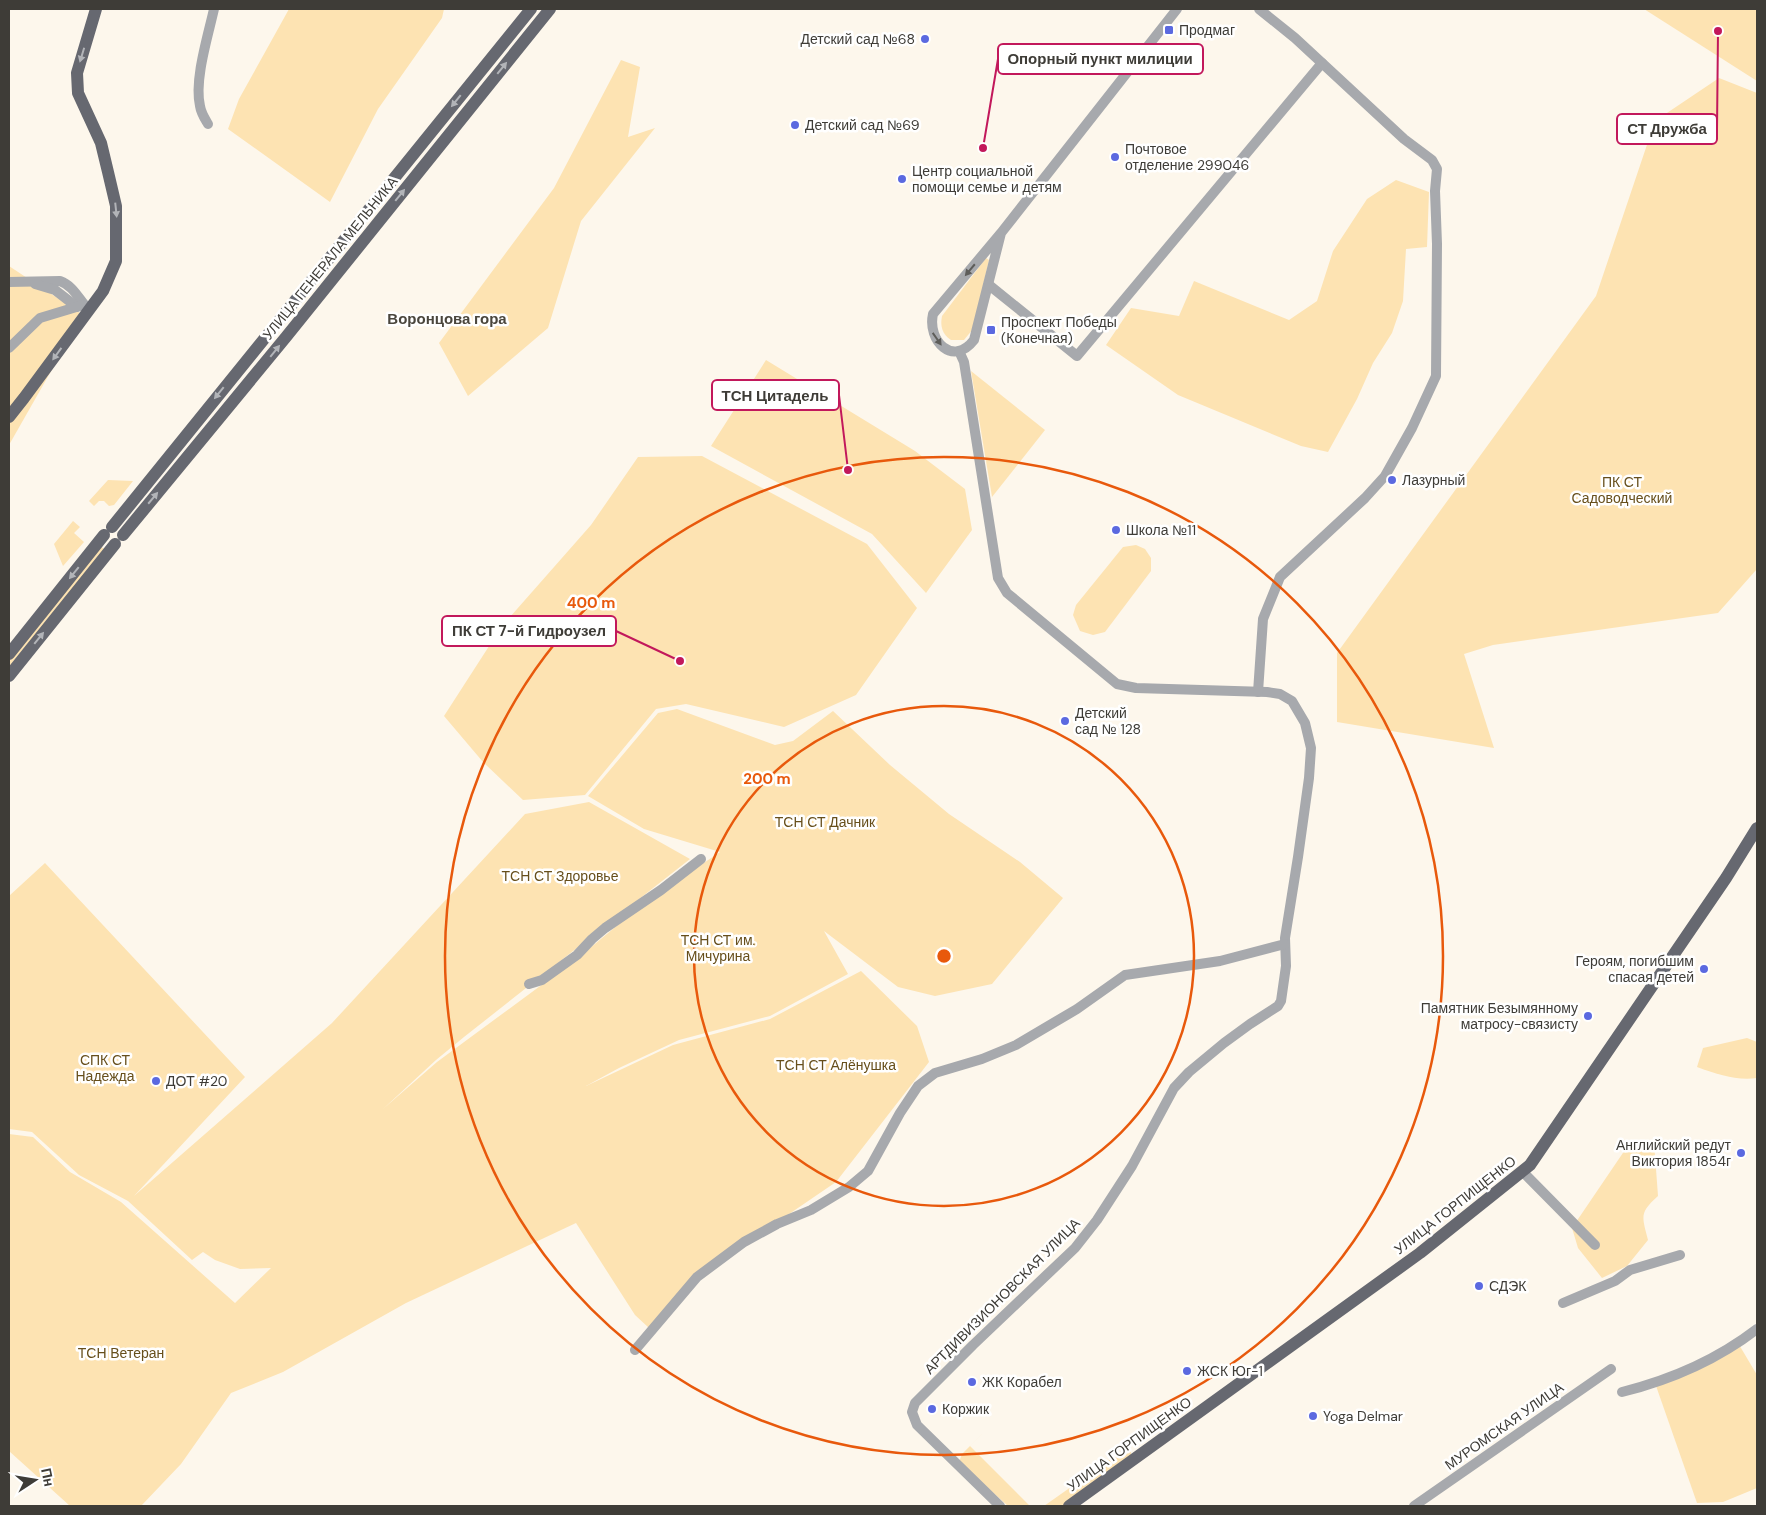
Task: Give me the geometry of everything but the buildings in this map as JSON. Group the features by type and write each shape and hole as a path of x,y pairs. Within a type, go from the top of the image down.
{"main road":[{"path":"9,417 24,398 83,307 103,291 116,261 116,206 101,143 78,93 77,74 96,9"},
{"name":"УЛИЦА ГЕНЕРАЛА МЕЛЬНИКА","path":"9,654 531,9"},
{"name":"УЛИЦА ГЕНЕРАЛА МЕЛЬНИКА","path":"9,676 131,524 256,374 550,9"},
{"path":"358,223 370,233"},
{"path":"121,515 122,524 126,526 131,524"},
{"path":"104,536 104,546 115,544"},
{"name":"УЛИЦА ГОРПИЩЕНКО","path":"1069,1506 1420,1253 1530,1165 1726,878 1757,828"}],"street":[{"path":"208,124 200,108 198,90 214,9"},
{"path":"1001,233 974,340 968,347 959,351 948,350 938,342 931,326 933,314 1001,233 1177,9"},
{"path":"1258,692 1263,619 1280,577 1365,498 1384,476 1412,428 1436,376 1437,244 1435,191 1437,169 1432,160 1404,139 1322,63 1259,9"},
{"path":"989,285 1077,356 1322,63"},
{"path":"9,348 40,318 83,307 72,289 60,280 11,280"},
{"name":"АРТДИВИЗИОНОВСКАЯ УЛИЦА","path":"959,351 964,362 998,578 1007,593 1117,684 1136,688 1280,694 1292,701 1305,723 1311,748 1308,788 1285,944 1286,966 1283,993 1278,1006 1224,1042 1189,1072 1174,1088 1132,1166 1097,1220 1074,1248 915,1403 912,1412 917,1426 1000,1506"},
{"path":"529,984 542,980 577,955 605,928 661,890 701,859"},
{"path":"635,1350 697,1278 744,1242 777,1224 811,1210 855,1182 868,1171 900,1113 918,1086 936,1073 982,1059 1016,1045 1077,1009 1125,975 1220,961 1285,944"},
{"path":"1522,1171 1596,1245"},
{"path":"1563,1303 1615,1281 1630,1270 1680,1255"},
{"path":"1622,1392 1655,1384 1696,1365 1738,1343 1757,1329"},
{"name":"МУРОМСКАЯ УЛИЦА","path":"1414,1506 1610,1370"}],"green space":[{"path":"289,9 444,9 442,18 378,109 330,202 228,129 239,99"},
{"path":"1644,9 1757,9 1757,81"},
{"path":"621,60 640,67 628,137 655,128 581,221 548,328 468,396 439,343 554,188"},
{"name":"ПК СТ Садоводческий","path":"1719,78 1757,93 1757,569 1718,613 1493,645 1464,654 1494,748 1337,722 1337,653 1596,296 1655,121"},
{"path":"1396,180 1429,192 1427,247 1406,249 1403,301 1392,333 1373,363 1357,399 1328,452 1301,446 1178,395 1106,345 1131,308 1179,316 1194,281 1289,320 1317,301 1333,251 1367,199"},
{"path":"986,258 989,260 973,329 964,340 951,340 942,330 942,316"},
{"path":"9,266 83,315 9,445"},
{"path":"766,360 915,451 965,489 972,530 926,593 872,534 711,446"},
{"path":"971,371 1045,430 992,497"},
{"path":"702,456 867,544 917,608 856,695 784,727 686,704 656,709 585,795 523,800 483,762 444,716 502,626 591,525 638,457"},
{"path":"108,480 133,481 114,505 109,506 104,501 99,501 94,506 89,501"},
{"path":"73,521 80,527 74,533 84,542 63,566 54,544"},
{"path":"1136,545 1145,549 1151,558 1151,571 1105,632 1093,635 1080,631 1073,615 1076,605 1123,547"},
{"path":"101,547 105,549 9,667 9,661"},
{"path":"677,709 775,745 793,741 833,711 890,765 949,814 1020,862 1063,898 992,984 935,996 898,987 824,931 848,974 770,1016 679,1040 619,1068 586,1086 673,1045 770,1019 861,971 917,1026 929,1062 836,1182 697,1277 649,1328 635,1315 576,1223 406,1303 283,1372 231,1393 181,1464 141,1506 70,1506 9,1451 9,1134 33,1137 70,1172 121,1202 235,1303 271,1268 240,1269 215,1260 203,1252 192,1260 128,1201 79,1175 32,1132 9,1129 9,896 45,863 245,1077 134,1196 332,1023 525,814 589,802 690,859 464,1037 383,1109 437,1062 578,958 643,904 720,852 644,829 588,796 658,713"},
{"path":"1747,1038 1757,1042 1757,1078 1734,1078 1697,1067 1703,1048"},
{"path":"1654,1142 1658,1196 1645,1211 1644,1215 1644,1225 1648,1240 1627,1266 1602,1278 1578,1248 1572,1228 1629,1144"},
{"path":"1738,1343 1757,1375 1757,1488 1723,1502 1697,1503 1655,1383"},
{"path":"970,1446 1030,1506 1008,1506 959,1462 962,1454"},
{"path":"1129,1448 1131,1457 1064,1506 1044,1506 1122,1451"}],"place":[{"name":"Продмаг","path":"1169,30"},
{"name":"СТ Дружба","path":"1718,31"},
{"name":"Детский сад №68","path":"925,39"},
{"name":"Детский сад №69","path":"795,125"},
{"name":"Опорный пункт милиции","path":"983,148"},
{"name":"Почтовое отделение 299046","path":"1115,157"},
{"name":"Центр социальной помощи семье и детям","path":"902,179"},
{"name":"Проспект Победы (Конечная)","path":"991,330"},
{"name":"ТСН Цитадель","path":"848,470"},
{"name":"Лазурный","path":"1392,480"},
{"name":"Школа №11","path":"1116,530"},
{"name":"ПК СТ 7-й Гидроузел","path":"680,661"},
{"name":"Детский сад № 128","path":"1065,721"},
{"name":"Героям, погибшим спасая детей","path":"1704,969"},
{"name":"Памятник Безымянному матросу-связисту","path":"1588,1016"},
{"name":"ДОТ #20","path":"156,1081"},
{"name":"Английский редут Виктория 1854г","path":"1741,1153"},
{"name":"СДЭК","path":"1479,1286"},
{"name":"ЖСК Юг-1","path":"1187,1371"},
{"name":"ЖК Корабел","path":"972,1382"},
{"name":"Коржик","path":"932,1409"},
{"name":"Yoga Delmar","path":"1313,1416"}],"district":[{"name":"Воронцова гора","path":"447,319"}],"park label":[{"name":"ТСН СТ Дачник","path":"825,822"},
{"name":"ТСН СТ Здоровье","path":"560,876"},
{"name":"ТСН СТ им. Мичурина","path":"718,948"},
{"name":"ТСН СТ Алёнушка","path":"836,1065"},
{"name":"СПК СТ Надежда","path":"105,1068"},
{"name":"ТСН Ветеран","path":"121,1353"}]}
